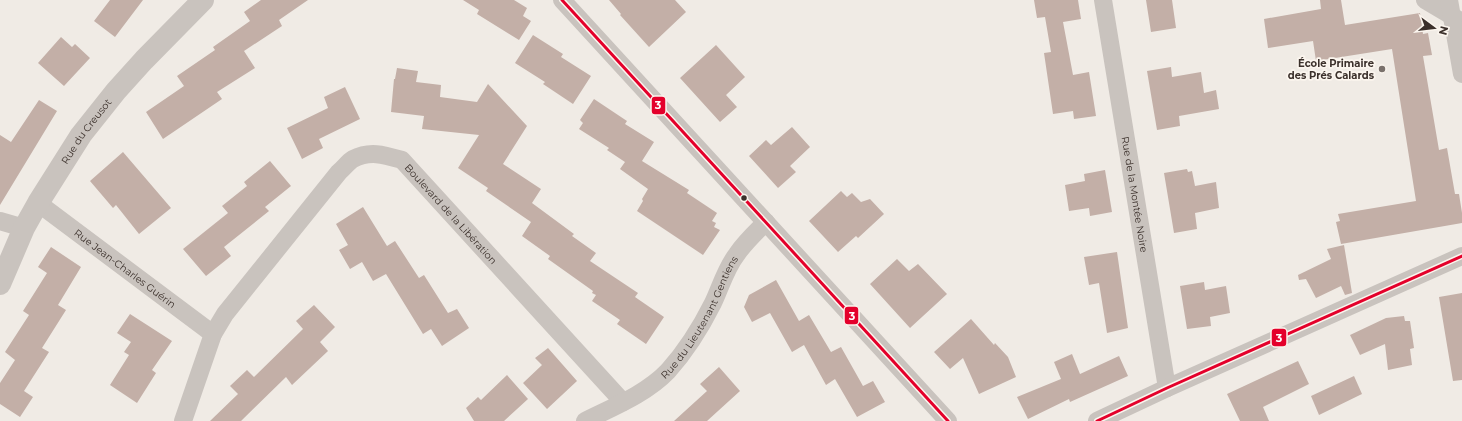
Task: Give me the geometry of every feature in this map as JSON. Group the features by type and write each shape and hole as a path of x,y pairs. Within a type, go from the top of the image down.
{"street":[{"name":"Rue du Creusot","path":"0,284 24,228 81,135 116,91 144,60 203,0"},
{"path":"562,0 948,421"},
{"name":"Rue de la Montée Noire","path":"1102,0 1167,388"},
{"path":"1426,0 1454,13 1462,74"},
{"name":"Boulevard de la Libération","path":"183,421 213,334 225,314 340,172 353,159 378,153 402,160 623,402"},
{"name":"Rue Jean-Charles Guérin","path":"38,203 213,334"},
{"path":"0,221 24,228"},
{"name":"Rue du Lieutenant Gentiens","path":"623,402 650,387 667,371 685,350 713,303 726,273 737,254 766,222"},
{"path":"1097,421 1167,388 1462,256"},
{"path":"585,421 623,402"}],"building":[{"path":"110,0 143,0 115,37 94,21"},
{"path":"261,0 308,0 279,20 282,26 244,51 255,68 217,92 222,99 163,139 146,112 184,86 177,76 215,50 213,47 250,21 244,12"},
{"path":"463,0 514,0 527,8 523,16 531,21 519,40 477,14 479,10"},
{"path":"609,0 675,0 686,12 649,47 620,15 621,14"},
{"path":"1034,0 1078,0 1081,19 1063,22 1073,75 1089,72 1096,116 1074,119 1073,111 1053,114 1044,53 1051,52 1045,17 1037,18"},
{"path":"1146,0 1172,0 1176,28 1151,32"},
{"path":"1320,0 1341,0 1345,25 1420,13 1423,34 1428,33 1432,55 1423,56 1439,150 1447,148 1455,194 1459,194 1462,223 1341,244 1336,222 1340,221 1338,214 1416,201 1392,49 1316,61 1313,41 1268,48 1264,19 1321,9"},
{"path":"533,35 563,54 561,57 591,76 573,104 543,84 545,82 515,63"},
{"path":"61,37 72,47 75,44 90,58 64,86 38,63"},
{"path":"716,45 745,77 726,95 737,107 720,122 680,78"},
{"path":"1171,67 1172,77 1201,72 1204,93 1216,90 1219,109 1179,116 1180,126 1157,130 1147,71"},
{"path":"397,68 418,71 416,82 441,85 440,97 477,102 488,84 527,126 503,164 541,189 532,203 574,234 572,236 596,253 590,261 638,293 635,297 664,317 646,344 617,324 620,320 592,301 596,295 592,293 593,291 548,259 550,256 522,236 531,222 486,191 488,188 458,168 479,135 422,129 424,116 391,112 394,79"},
{"path":"345,87 360,119 319,139 323,148 302,159 287,128 328,108 324,97"},
{"path":"594,99 627,121 625,124 654,142 642,161 689,190 687,193 717,213 712,221 716,223 714,227 720,230 703,255 637,211 648,189 620,169 625,162 607,150 609,148 579,129 583,123 580,120"},
{"path":"39,100 57,111 0,205 0,135 11,142"},
{"path":"792,127 810,147 790,166 796,172 778,188 749,156 766,140 771,145"},
{"path":"123,152 171,208 139,234 116,205 113,208 90,181"},
{"path":"270,161 291,186 265,207 269,211 224,247 231,256 206,276 183,249 228,213 222,206 247,186 244,182"},
{"path":"1187,169 1188,172 1192,171 1195,186 1216,182 1219,208 1195,213 1197,229 1174,233 1164,173"},
{"path":"1105,170 1112,212 1090,216 1089,208 1069,211 1065,185 1085,181 1084,174"},
{"path":"841,191 847,197 852,193 861,202 870,199 884,214 858,238 856,236 838,252 809,221"},
{"path":"363,207 387,246 395,241 419,278 424,275 448,313 457,309 469,328 442,346 431,329 423,334 386,274 373,281 362,262 350,269 339,250 348,245 336,224"},
{"path":"1344,245 1352,293 1345,295 1341,286 1316,298 1306,279 1299,280 1298,275 1331,259 1327,249"},
{"path":"51,247 81,267 58,305 66,310 42,348 49,352 24,391 33,397 20,417 0,404 0,383 15,360 5,352 29,315 23,311 47,273 38,267"},
{"path":"1117,252 1128,328 1107,333 1099,283 1089,285 1084,257"},
{"path":"897,259 909,271 918,264 947,294 910,328 870,284"},
{"path":"776,280 799,321 809,315 831,352 841,347 863,386 873,381 885,402 857,417 835,379 826,385 804,345 792,352 770,313 752,322 744,307 749,295"},
{"path":"1204,282 1205,290 1226,286 1230,313 1210,317 1211,326 1187,329 1180,286"},
{"path":"1462,293 1462,380 1453,381 1439,297"},
{"path":"314,305 335,327 320,342 328,351 292,385 286,377 241,421 210,421 238,394 230,386 247,370 254,377 303,329 296,321"},
{"path":"130,314 172,341 152,370 156,373 137,403 110,385 129,355 124,352 131,342 117,333"},
{"path":"1404,316 1405,321 1410,321 1414,348 1410,349 1412,365 1388,370 1385,344 1360,355 1350,335 1386,318"},
{"path":"971,319 994,345 995,343 1008,357 1016,377 979,394 963,358 950,369 934,352"},
{"path":"548,348 577,381 547,409 523,383 542,365 535,358"},
{"path":"1072,354 1080,374 1119,356 1128,376 1070,402 1069,399 1028,419 1017,397 1061,379 1054,362"},
{"path":"1298,361 1309,384 1263,407 1269,421 1240,421 1227,394"},
{"path":"719,367 740,391 707,421 674,421 707,391 700,384"},
{"path":"507,375 528,399 504,421 474,421 466,408 478,397 481,400"},
{"path":"1354,376 1362,394 1319,415 1311,396"}],"transit line":[{"name":"3","path":"562,0 948,421"},
{"name":"3","path":"1097,421 1167,388 1462,256"}],"place":[{"name":"École Primaire des Prés Calards","path":"1382,69"}]}
